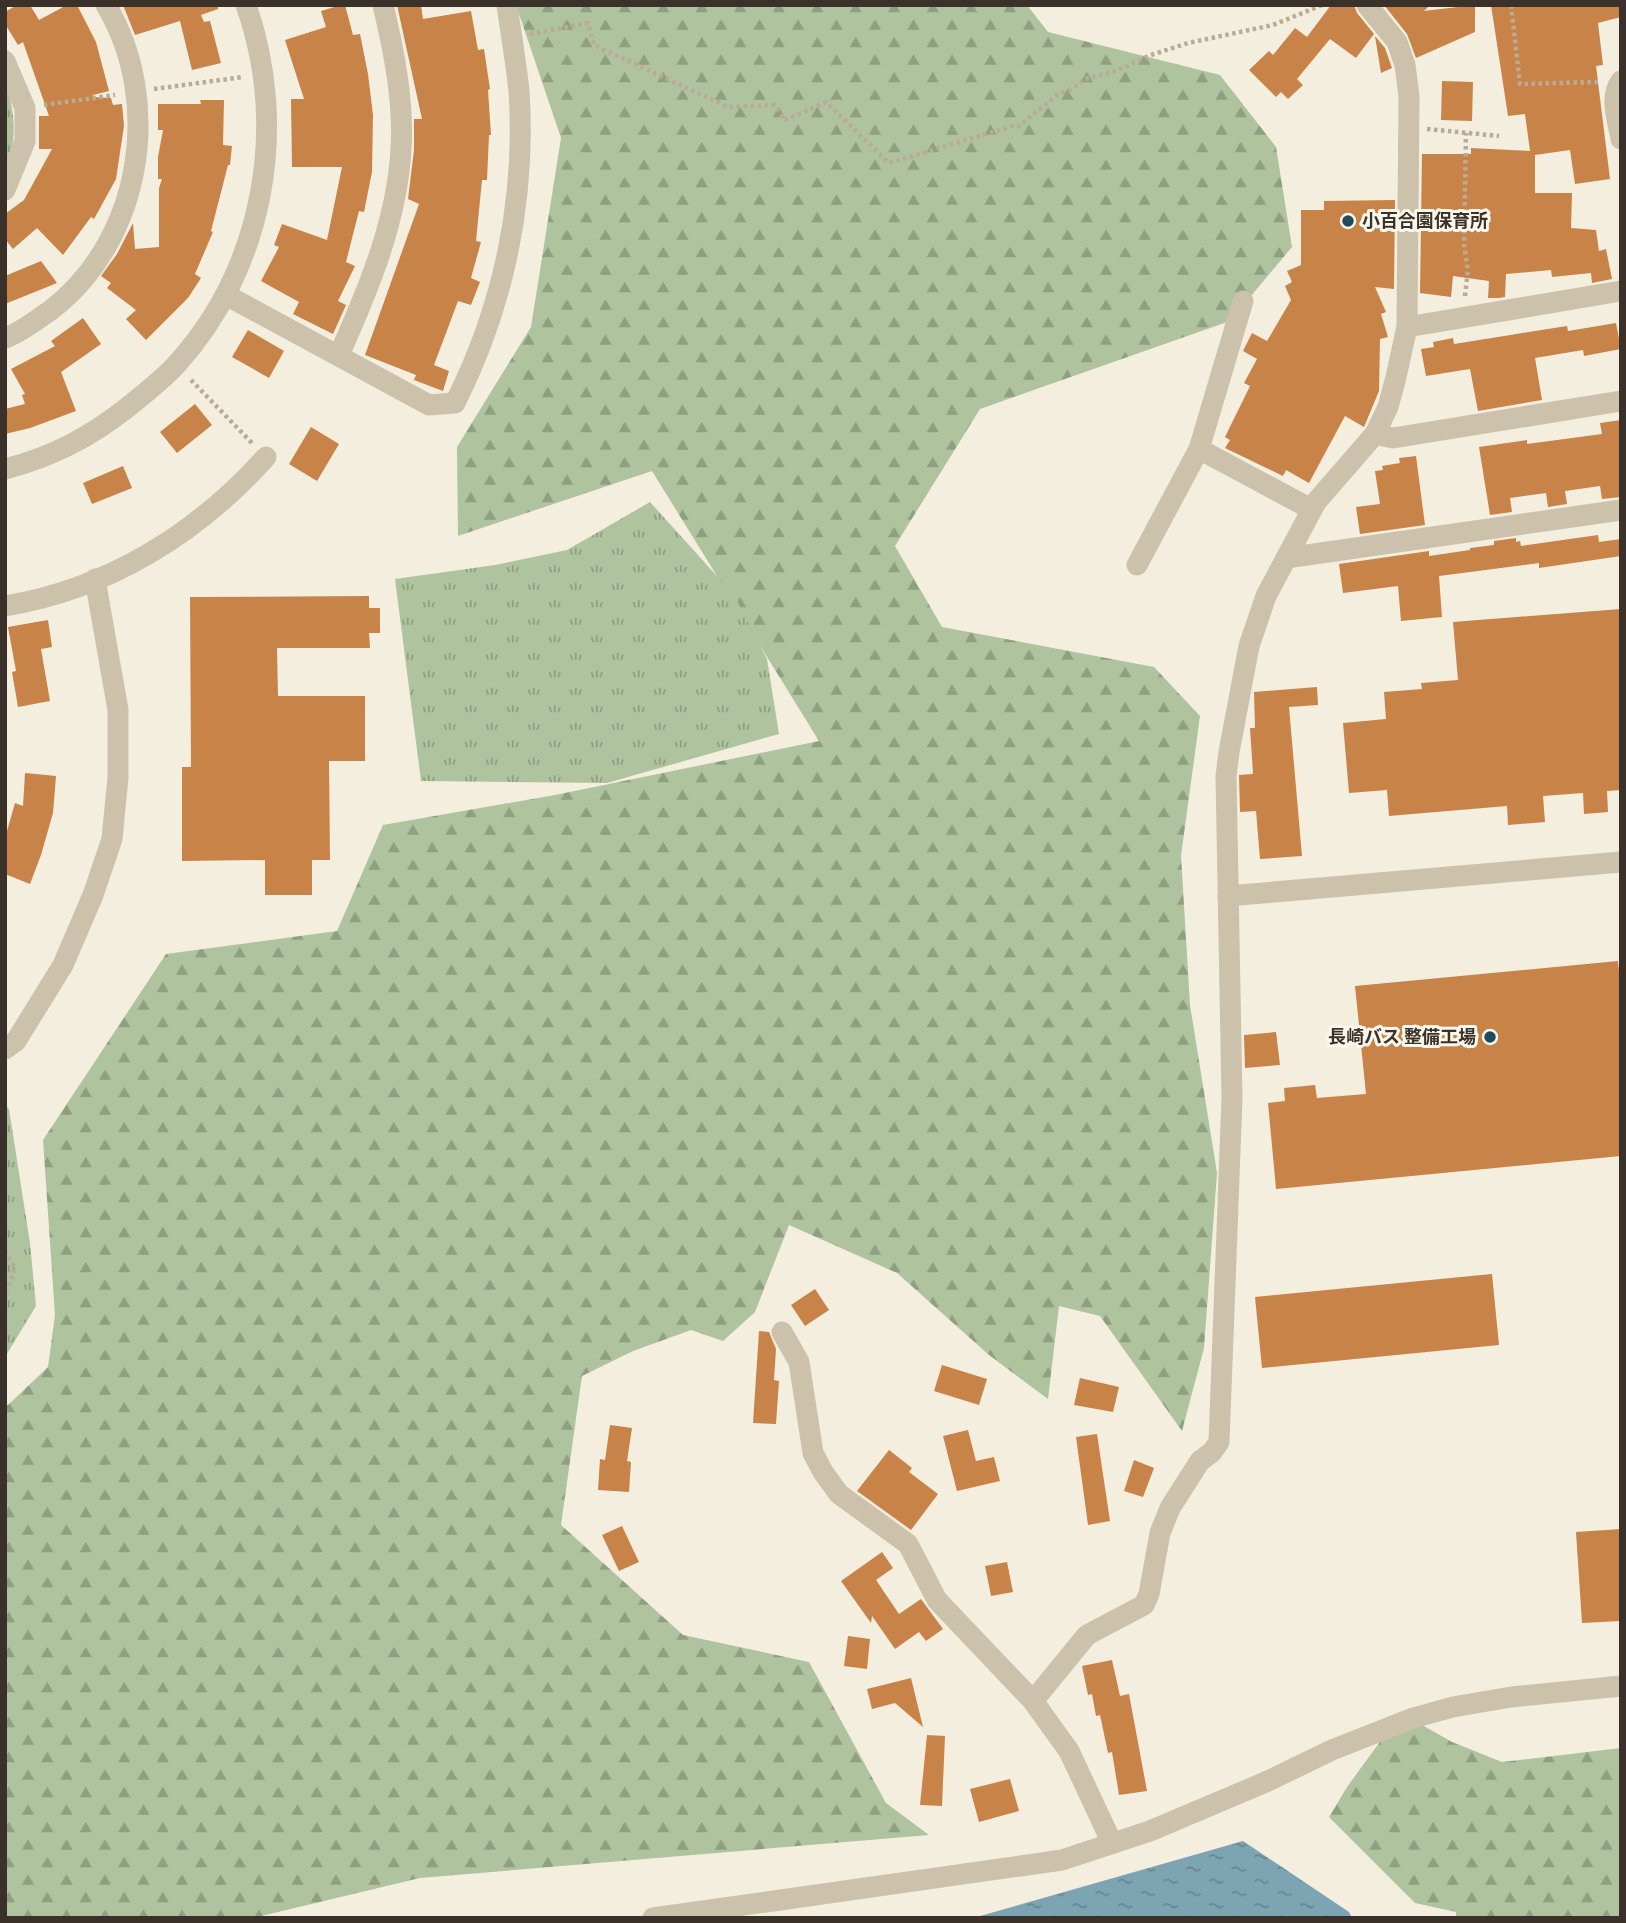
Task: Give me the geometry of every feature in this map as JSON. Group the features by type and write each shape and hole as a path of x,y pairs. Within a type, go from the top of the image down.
{"street":[{"path":"5,338 17,334 64,300 85,276 106,244 131,193 138,129 137,92 128,52 118,25 106,5"},
{"path":"5,470 50,455 80,441 135,401 176,366 226,295 257,215 266,146 266,83 246,5"},
{"path":"339,355 369,289 377,264 395,194 401,149 396,71 383,5"},
{"path":"226,295 429,405 455,403 475,363 499,294 516,208 520,138 519,90 508,5"},
{"path":"1033,1701 1087,1635 1144,1605 1149,1594 1160,1533 1170,1508 1199,1461 1212,1452 1219,1442 1232,1098 1226,776 1228,752 1254,629 1266,596 1311,509 1375,434 1388,407 1407,327 1410,127 1405,65 1397,42 1367,5"},
{"path":"5,61 25,108 25,141 5,190"},
{"path":"1618,85 1615,102 1621,139"},
{"path":"1407,327 1621,291"},
{"path":"1137,565 1199,449 1243,301"},
{"path":"1375,434 1393,438 1621,401"},
{"path":"1199,449 1311,509"},
{"path":"5,606 35,601 95,579 147,555 178,537 236,490 266,457"},
{"path":"1286,558 1621,510"},
{"path":"5,1049 16,1041 64,965 93,895 112,839 118,777 118,710 95,579"},
{"path":"1228,896 1621,862"},
{"path":"782,1332 799,1362 813,1453 823,1472 839,1494 908,1544 937,1600 1033,1701 1069,1751 1112,1843"},
{"path":"653,1918 1062,1860 1169,1823 1268,1781 1332,1750 1413,1718 1453,1707 1511,1697 1621,1686"}],"path":[{"path":"512,38 588,23 594,45 728,107 774,105 785,120 826,102 889,163 1018,126 1057,95 1075,88 1085,79 1115,71 1188,43 1273,25 1322,5"},
{"path":"1511,5 1520,84 1601,82 1618,85"},
{"path":"247,76 249,86"},
{"path":"1410,127 1499,136"},
{"path":"1463,317 1468,270 1464,245 1466,133"},
{"path":"188,377 266,457"},
{"path":"5,1251 15,1268 5,1296"}],"green space":[{"path":"516,5 1027,5 1048,32 1220,75 1276,147 1292,247 1230,321 980,409 895,546 942,627 1154,667 1200,716 1181,856 1190,1005 1217,1173 1204,1348 1182,1431 1100,1316 1059,1306 1048,1399 989,1355 897,1273 789,1225 755,1312 723,1341 691,1330 633,1351 582,1376 561,1525 683,1635 809,1662 886,1803 929,1835 420,1878 253,1918 5,1918 5,1405 48,1367 55,1315 43,1140 166,954 337,931 383,825 555,795 819,741 652,471 458,536 457,447 531,327 561,138"},
{"path":"5,82 11,103 14,136 5,167"},
{"path":"650,502 734,595 767,659 779,734 607,783 421,781 395,579 495,565 567,550"},
{"path":"5,1105 9,1109 30,1243 36,1306 5,1357"},
{"path":"1401,1713 1452,1742 1502,1762 1621,1748 1621,1918 1456,1918 1456,1912 1415,1903 1329,1817 1347,1787"}],"water":[{"path":"1243,1841 1349,1912 1352,1918 973,1918"}],"building":[{"path":"17,5 30,5 39,20 67,5 77,5 96,42 109,91 93,97 111,98 113,105 122,104 124,126 116,179 94,219 91,217 63,255 37,228 13,249 5,239 5,214 24,200 52,149 39,149 39,116 49,116 23,42 18,45 5,24 5,12"},
{"path":"123,5 218,5 218,9 201,15 204,22 210,21 221,63 192,70 180,21 135,35"},
{"path":"345,5 353,35 360,34 368,74 373,115 372,172 364,212 359,211 346,262 355,266 338,301 346,305 333,334 293,314 299,302 261,281 279,247 274,245 282,224 327,240 342,167 292,167 291,99 304,99 285,40 326,27 321,11"},
{"path":"397,5 421,5 423,19 471,11 478,50 484,49 490,89 491,135 487,180 482,180 476,241 481,242 471,278 480,282 471,305 458,301 434,365 449,371 443,391 414,380 416,375 365,355 419,204 408,199 414,150 414,119 422,119"},
{"path":"1331,5 1354,5 1374,34 1356,58 1330,39 1297,79 1303,85 1288,99 1281,92 1276,97 1249,70 1269,51 1273,55 1295,28 1307,37"},
{"path":"1384,5 1430,5 1424,11 1475,5 1475,32 1416,58 1407,34"},
{"path":"1491,5 1621,5 1621,17 1598,23 1603,65 1596,66 1610,179 1575,184 1570,150 1535,155 1535,193 1572,193 1571,228 1596,230 1599,251 1606,249 1612,279 1592,283 1591,273 1552,277 1551,270 1506,274 1505,297 1488,298 1489,281 1453,276 1451,297 1420,293 1422,154 1471,154 1471,148 1530,151 1525,114 1508,116"},
{"path":"1375,36 1385,48 1392,68 1381,73"},
{"path":"1442,81 1473,82 1472,121 1441,120"},
{"path":"200,100 224,100 223,145 232,146 230,165 211,231 213,232 195,274 201,278 188,298 146,340 126,319 136,310 107,288 111,283 101,276 117,254 133,223 135,249 159,247 159,188 162,179 158,179 158,157 163,130 158,130 158,104 201,104"},
{"path":"1395,200 1394,289 1375,287 1386,312 1381,314 1388,337 1380,339 1379,391 1364,427 1345,416 1309,483 1286,470 1283,476 1225,448 1230,440 1225,437 1250,386 1244,383 1257,359 1243,351 1252,333 1267,341 1291,300 1285,286 1292,282 1287,271 1301,265 1301,210 1324,210 1324,201"},
{"path":"41,261 57,283 5,304 5,276"},
{"path":"83,318 101,344 61,372 76,411 5,434 5,409 25,404 22,395 25,394 11,369 55,346 51,341"},
{"path":"1616,323 1621,349 1584,356 1583,350 1535,358 1542,400 1478,411 1470,369 1426,376 1421,349 1434,347 1433,342 1453,338 1454,344 1567,326 1568,331"},
{"path":"248,330 284,351 269,378 232,357"},
{"path":"195,404 212,425 177,453 160,432"},
{"path":"1621,420 1621,497 1602,499 1600,486 1565,491 1567,504 1548,507 1546,493 1510,498 1512,512 1490,515 1479,447 1602,434 1600,423"},
{"path":"311,427 339,444 317,481 289,464"},
{"path":"1416,456 1425,525 1360,534 1356,507 1380,504 1375,471 1383,470 1382,466 1400,463 1399,458"},
{"path":"123,466 132,488 92,504 83,483"},
{"path":"1598,535 1599,542 1621,539 1621,556 1539,568 1539,563 1439,576 1442,617 1401,621 1398,586 1343,593 1339,564 1429,551 1429,556 1470,550 1494,545 1494,541 1516,538 1516,542 1520,541 1521,546"},
{"path":"369,596 369,608 380,608 380,633 369,633 370,648 277,648 278,696 365,696 365,761 329,761 330,860 312,860 312,895 265,895 265,860 182,861 182,767 191,767 190,597"},
{"path":"1621,609 1621,790 1607,791 1608,812 1584,814 1583,793 1543,796 1545,822 1508,825 1507,806 1389,816 1387,790 1349,793 1343,723 1386,719 1384,692 1422,689 1421,683 1458,680 1453,622"},
{"path":"48,620 52,647 41,649 50,701 18,707 12,672 16,671 8,627"},
{"path":"1317,687 1318,705 1289,707 1302,856 1260,859 1256,811 1240,812 1239,775 1253,774 1250,728 1255,728 1254,692"},
{"path":"25,773 56,776 53,813 30,884 5,874 5,838 15,803 23,806"},
{"name":"長崎バス 整備工場","path":"1618,961 1621,989 1621,1156 1276,1189 1268,1103 1285,1101 1284,1088 1315,1085 1317,1098 1366,1094 1355,986"},
{"path":"1276,1032 1280,1065 1245,1068 1244,1035"},
{"path":"1492,1274 1499,1345 1262,1368 1255,1297"},
{"path":"815,1289 829,1310 805,1326 791,1305"},
{"path":"759,1331 769,1332 776,1349 774,1380 779,1381 776,1424 753,1423"},
{"path":"942,1365 987,1379 979,1405 934,1391"},
{"path":"1080,1378 1119,1387 1113,1412 1074,1405"},
{"path":"610,1425 632,1428 627,1461 631,1462 629,1492 598,1490 600,1459 605,1460"},
{"path":"968,1430 976,1461 994,1457 1000,1481 957,1491 943,1436"},
{"path":"1097,1434 1110,1521 1088,1525 1076,1437"},
{"path":"889,1450 912,1468 909,1472 938,1494 911,1530 857,1491"},
{"path":"1134,1460 1154,1468 1143,1497 1124,1491"},
{"path":"622,1526 639,1562 619,1571 602,1535"},
{"path":"1621,1529 1621,1621 1582,1623 1576,1532"},
{"path":"882,1552 893,1568 876,1580 899,1614 921,1599 943,1629 926,1641 919,1632 895,1649 872,1616 871,1623 841,1581"},
{"path":"1007,1562 1013,1592 991,1596 985,1566"},
{"path":"848,1636 870,1639 867,1669 844,1666"},
{"path":"1112,1660 1120,1696 1129,1694 1147,1791 1119,1795 1112,1752 1108,1753 1100,1715 1096,1716 1092,1694 1088,1695 1082,1666"},
{"path":"911,1678 923,1727 895,1703 872,1709 867,1689"},
{"path":"927,1735 945,1736 942,1806 920,1805"},
{"path":"1010,1779 1019,1811 979,1822 970,1789"}],"place":[{"name":"小百合園保育所","path":"1348,221"},
{"name":"長崎バス 整備工場","path":"1490,1037"}]}
